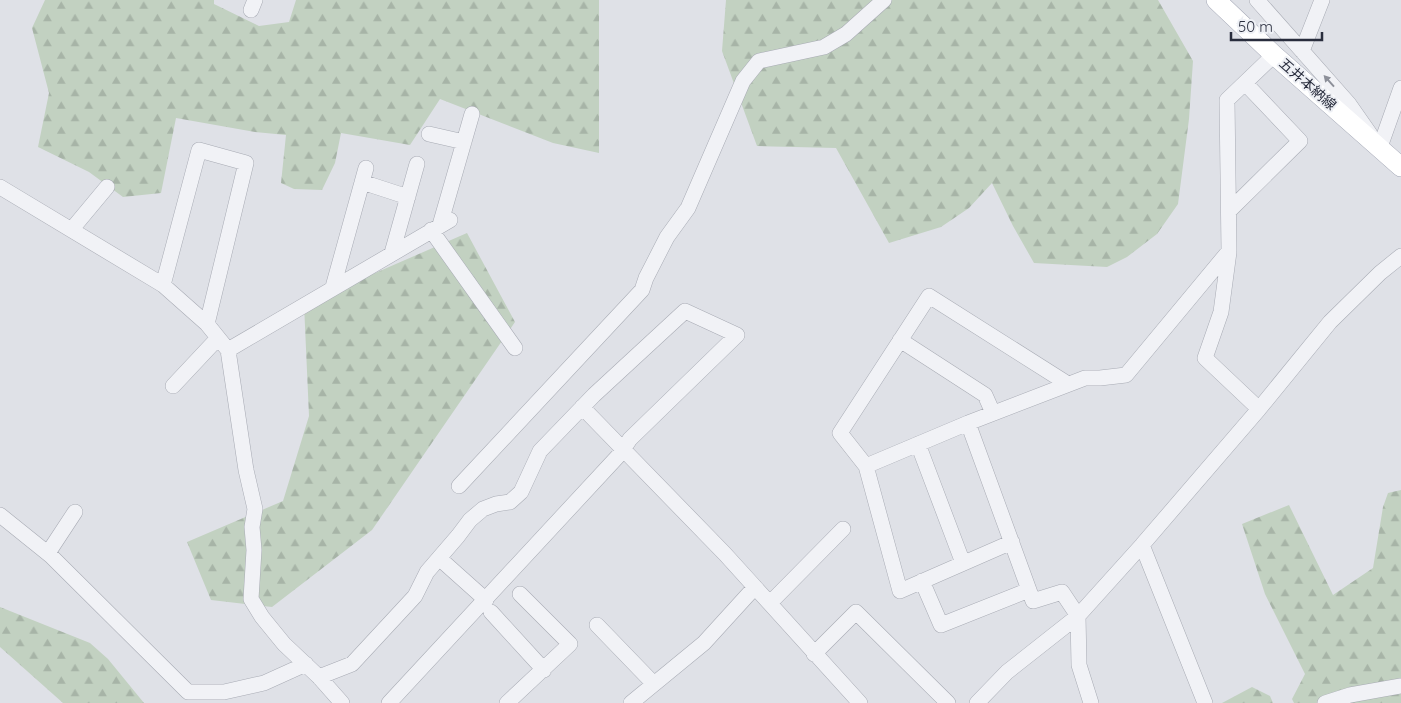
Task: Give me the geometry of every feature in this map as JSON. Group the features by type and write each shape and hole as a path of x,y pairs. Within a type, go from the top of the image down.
{"main road":[{"name":"五井本納線","path":"1216,0 1274,55 1401,167"}],"street":[{"path":"459,486 642,290 667,237 688,208 743,81 759,61 824,48 846,34 884,0"},
{"path":"1257,0 1350,104 1380,147"},
{"path":"1302,51 1322,0"},
{"path":"1258,409 1205,358 1221,312 1229,251 1227,100 1274,55"},
{"path":"1229,210 1300,141 1245,83"},
{"path":"1380,147 1401,88"},
{"path":"174,386 223,344 333,287 440,225 472,114"},
{"path":"429,134 464,142"},
{"path":"163,285 199,150 246,163 207,324"},
{"path":"392,253 417,164"},
{"path":"333,287 364,175 408,197"},
{"path":"0,187 163,285 207,324 223,344 254,509 251,599 262,617 284,644 319,677 336,701"},
{"path":"72,230 107,187"},
{"path":"440,225 514,348"},
{"path":"866,466 968,423 1085,378 1126,376 1229,251"},
{"path":"977,703 1007,672 1078,616 1142,546 1330,322 1380,273 1401,256"},
{"path":"1012,542 900,591 866,466 840,433 929,296 1068,384"},
{"path":"319,677 352,664 415,596 427,572 470,520 483,509 496,504 510,502 521,492 540,451 582,407 685,311 737,335 630,439 489,606 389,703"},
{"path":"900,340 985,395 993,413"},
{"path":"582,407 755,587 860,703"},
{"path":"968,423 1033,601 1062,592 1078,616 1079,665 1091,703"},
{"path":"918,444 963,563"},
{"path":"48,553 75,512"},
{"path":"0,515 48,553 186,698 264,684 306,664"},
{"path":"770,603 843,529"},
{"path":"1142,546 1205,703"},
{"path":"439,558 489,606 544,670"},
{"path":"922,581 941,625 1029,590"},
{"path":"631,703 704,642 755,587"},
{"path":"507,703 570,644 520,594"},
{"path":"814,654 856,612 948,703"},
{"path":"597,625 654,684"},
{"path":"1325,703 1350,695 1401,686"}],"green space":[{"path":"45,0 214,0 214,4 259,26 289,22 296,0 599,0 599,153 553,143 440,99 410,145 341,133 335,163 322,190 294,189 281,183 286,135 255,132 176,118 161,193 123,197 89,172 38,147 49,93 32,28"},
{"path":"726,0 1158,0 1193,61 1189,119 1178,204 1157,234 1127,257 1107,267 1034,263 992,183 969,208 941,227 889,243 836,148 757,146 722,51"},
{"path":"467,233 515,322 372,530 272,607 211,600 187,542 283,501 309,416 304,304"},
{"path":"1401,490 1401,703 1294,703 1292,699 1305,674 1265,594 1242,524 1289,505 1333,595 1373,568 1383,507 1388,493"},
{"path":"0,607 90,643 108,659 144,703 63,703 0,647"},
{"path":"1252,687 1270,696 1273,703 1222,703"}]}
